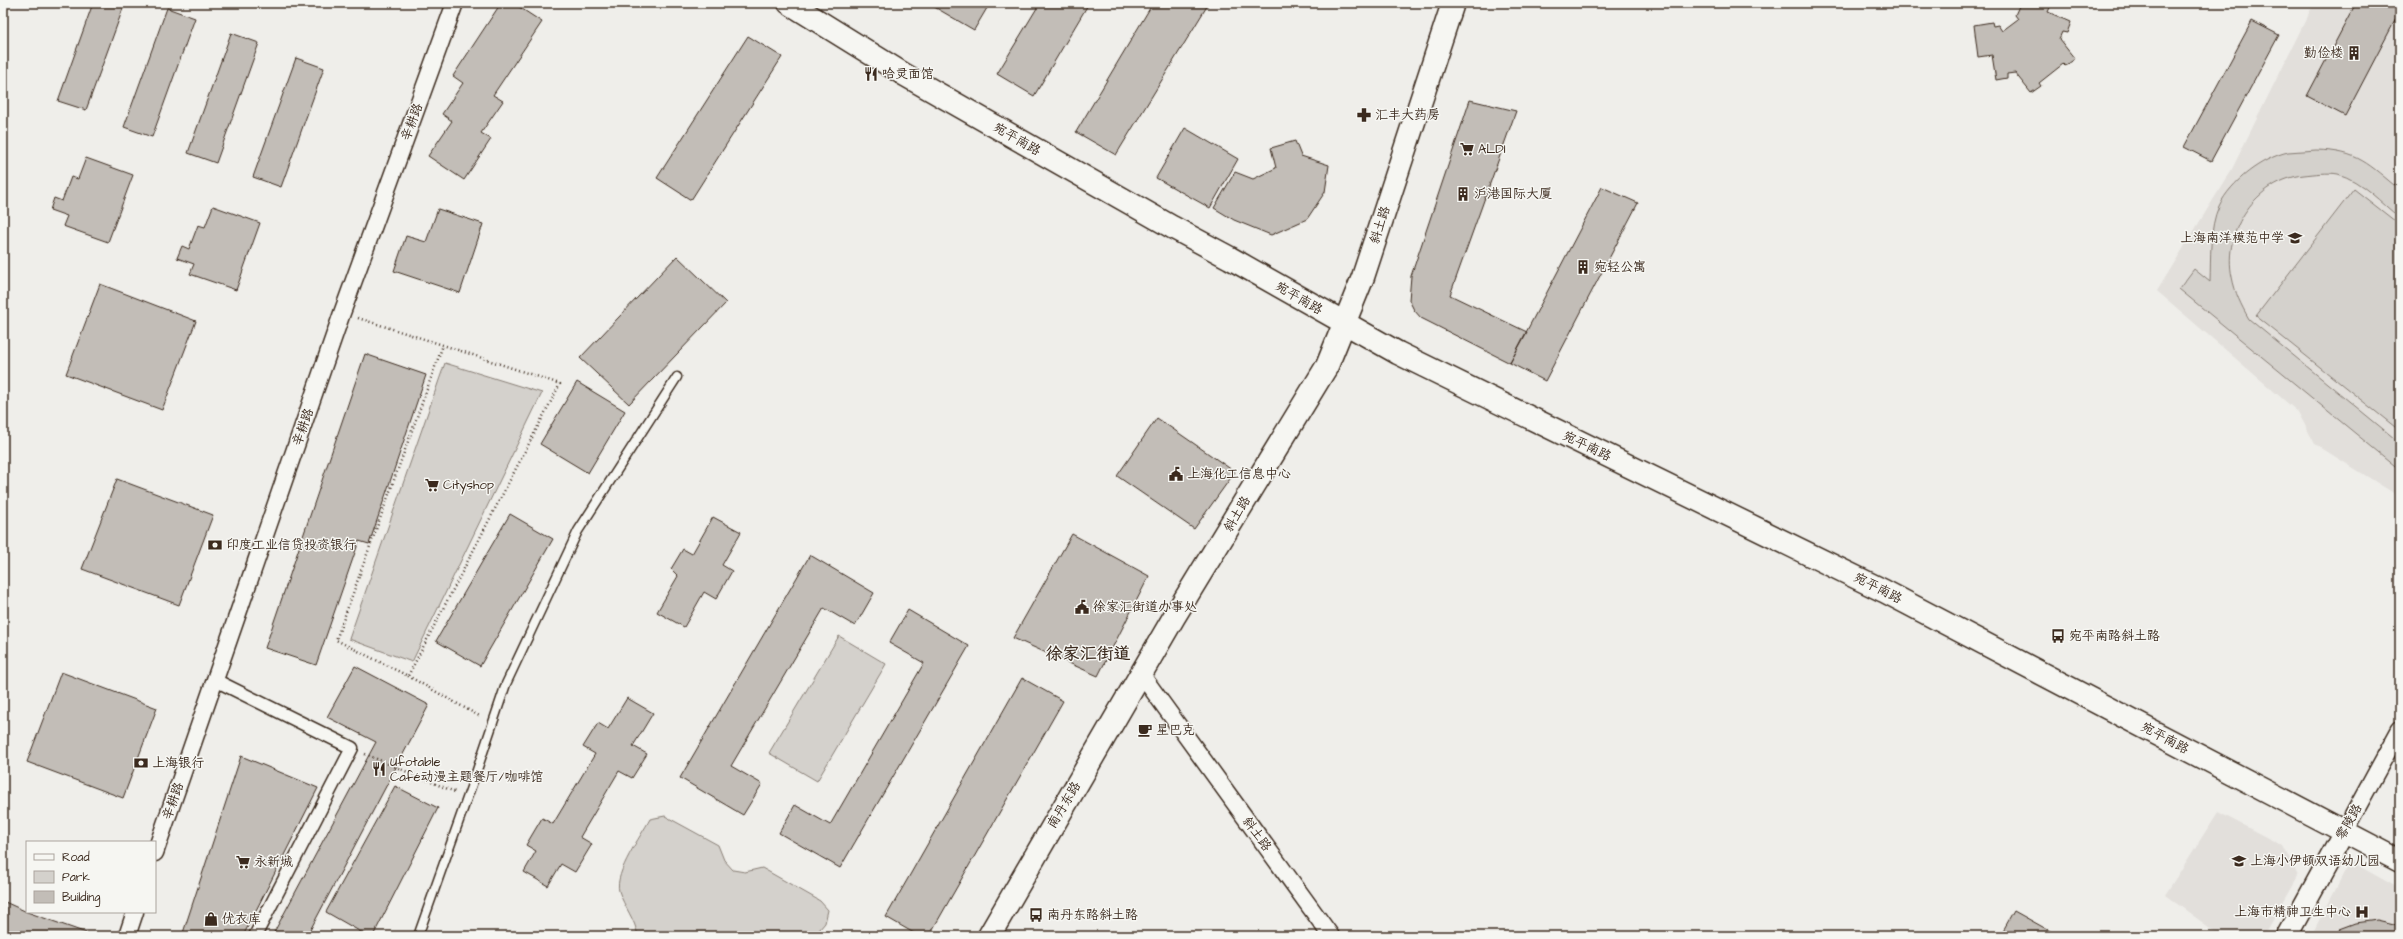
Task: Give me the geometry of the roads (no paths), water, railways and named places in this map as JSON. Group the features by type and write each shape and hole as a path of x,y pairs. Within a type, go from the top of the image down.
{"main road":[{"name":"宛平南路","path":"789,3 905,75 1398,353 1884,591 2400,862"},
{"name":"斜土路","path":"1141,674 1327,366 1363,277 1453,3"},
{"name":"南丹东路","path":"988,936 1141,674"}],"street":[{"name":"辛耕路","path":"156,850 342,314 455,3"},
{"name":"斜土路","path":"1141,674 1331,936"},
{"path":"215,680 352,748 255,936"},
{"name":"零陵路","path":"2286,936 2400,729"},
{"path":"126,936 135,913"}],"lane":[{"path":"418,936 474,780 506,684 578,531 677,376"}],"place":[{"name":"勤俭楼","path":"2354,53"},
{"name":"哈灵面馆","path":"871,74"},
{"name":"汇丰大药房","path":"1364,115"},
{"name":"ALDI","path":"1467,149"},
{"name":"沪港国际大厦","path":"1463,194"},
{"name":"上海南洋模范中学","path":"2295,238"},
{"name":"宛轻公寓","path":"1583,267"},
{"name":"上海化工信息中心","path":"1176,474"},
{"name":"Cityshop","path":"432,485"},
{"name":"印度工业信贷投资银行","path":"215,545"},
{"name":"徐家汇街道办事处","path":"1082,607"},
{"name":"宛平南路斜土路","path":"2058,636"},
{"name":"星巴克","path":"1145,730"},
{"name":"上海银行","path":"141,763"},
{"name":"Ufotable Café动漫主题餐厅/咖啡馆","path":"379,769"},
{"name":"上海小伊顿双语幼儿园","path":"2239,861"},
{"name":"永新城","path":"243,862"},
{"name":"上海市精神卫生中心","path":"2362,912"},
{"name":"南丹东路斜土路","path":"1036,915"},
{"name":"优衣库","path":"211,919"}],"district":[{"name":"徐家汇街道","path":"1088,654"}]}
